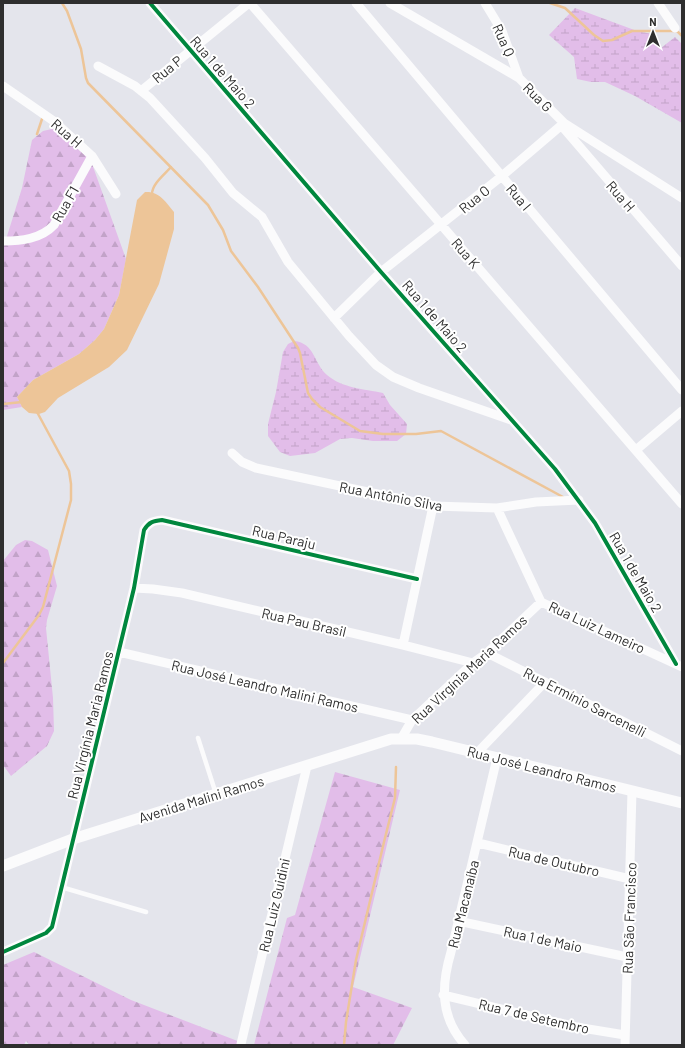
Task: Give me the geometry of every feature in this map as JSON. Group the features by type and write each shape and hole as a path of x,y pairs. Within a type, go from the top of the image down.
{"street":[{"name":"Rua 1 de Maio 2","path":"150,3 381,272 555,468 595,523 679,665"},
{"name":"Rua P","path":"141,91 250,3"},
{"name":"Rua K","path":"250,3 682,504"},
{"name":"Rua I","path":"356,3 682,390"},
{"name":"Rua G","path":"390,3 519,78 562,124 682,198"},
{"name":"Rua Q","path":"484,3 502,31 519,78"},
{"path":"658,3 675,28"},
{"path":"98,66 120,77 141,91 204,158 233,194 262,217 282,254 361,350 376,365 393,377 419,388 512,420"},
{"name":"Rua H","path":"3,86 55,122 92,156 116,194"},
{"name":"Rua O","path":"334,318 381,272 502,176 562,124"},
{"name":"Rua H","path":"562,124 682,266"},
{"name":"Rua F1","path":"3,241 30,239 49,230 54,225 92,156"},
{"path":"636,450 682,411"},
{"name":"Rua Antônio Silva","path":"232,453 242,462 256,468 433,506 496,508 536,502 579,500"},
{"path":"403,645 433,506"},
{"name":"Rua Luiz Lameiro","path":"496,508 541,602 679,665"},
{"name":"Rua Paraju","path":"147,524 152,521 162,520 417,579"},
{"name":"Rua Virgínia Maria Ramos","path":"3,952 40,937 50,930 52,926 119,652 134,588 144,530 147,524"},
{"name":"Rua Pau Brasil","path":"134,588 182,593 473,663"},
{"name":"Rua Virgínia Maria Ramos","path":"401,739 412,720 541,602"},
{"name":"Rua José Leandro Malini Ramos","path":"119,652 412,720"},
{"name":"Rua Ermínio Sarcenelli","path":"487,653 682,751"},
{"path":"477,753 545,682"},
{"name":"Avenida Malini Ramos","path":"3,866 73,839 382,741 401,739"},
{"name":"Rua José Leandro Ramos","path":"401,739 432,742 682,803"},
{"name":"Rua Macanaíba","path":"465,1045 452,1028 447,1013 444,995 446,969 478,843 497,758"},
{"name":"Rua Luiz Guidini","path":"241,1044 307,766"},
{"name":"Rua São Francisco","path":"625,1045 632,791"},
{"name":"Rua de Outubro","path":"478,843 630,879"},
{"name":"Rua 1 de Maio","path":"458,920 628,956"},
{"name":"Rua 7 de Setembro","path":"444,995 576,1027 625,1035"}],"lane":[{"path":"198,738 216,794"},
{"path":"61,886 146,912"}],"green space":[{"path":"575,8 637,31 652,34 661,48 675,37 682,44 682,123 635,96 605,82 591,82 577,79 574,57 549,35"},
{"path":"65,126 91,161 126,259 119,295 104,329 95,340 79,354 33,380 17,397 22,407 3,410 3,249 22,188 32,140 43,131"},
{"path":"294,341 306,346 314,355 319,365 327,375 339,383 383,393 390,405 407,424 406,434 397,441 373,441 352,438 340,439 315,453 290,456 280,452 268,436 268,424 276,392 283,352 288,344"},
{"path":"25,540 32,541 48,550 57,586 46,628 53,698 54,731 47,746 11,776 3,765 3,561 16,545"},
{"path":"335,772 400,790 353,987 412,1008 393,1045 254,1045 287,918 295,915"},
{"path":"34,952 131,1000 248,1045 30,1045 26,1041 24,1045 3,1045 3,965"}],"shaded area":[{"path":"145,192 158,195 174,212 174,229 159,284 127,350 109,367 58,398 45,412 39,414 29,413 22,407 17,397 33,380 79,354 95,340 104,329 119,295 137,200"}],"waterway":[{"path":"62,3 67,11 81,49 88,83 208,205 223,230 231,251 258,287 298,348 308,393 320,407 360,431 383,434 416,434 441,431 563,497"},
{"path":"550,3 565,8 594,35 603,41 612,40 632,31 677,31 682,36"},
{"path":"37,134 43,116"},
{"path":"152,194 156,183 171,167"},
{"path":"3,404 22,402"},
{"path":"3,663 39,615 43,607 71,500 69,471 37,412"},
{"path":"344,1045 346,1022 356,960 395,798 396,767"}],"cycle path":[{"path":"150,3 381,272 555,469 595,523 676,664"},
{"path":"3,952 46,933 52,927 134,588 144,530 148,525 154,521 162,520 417,579"}]}
